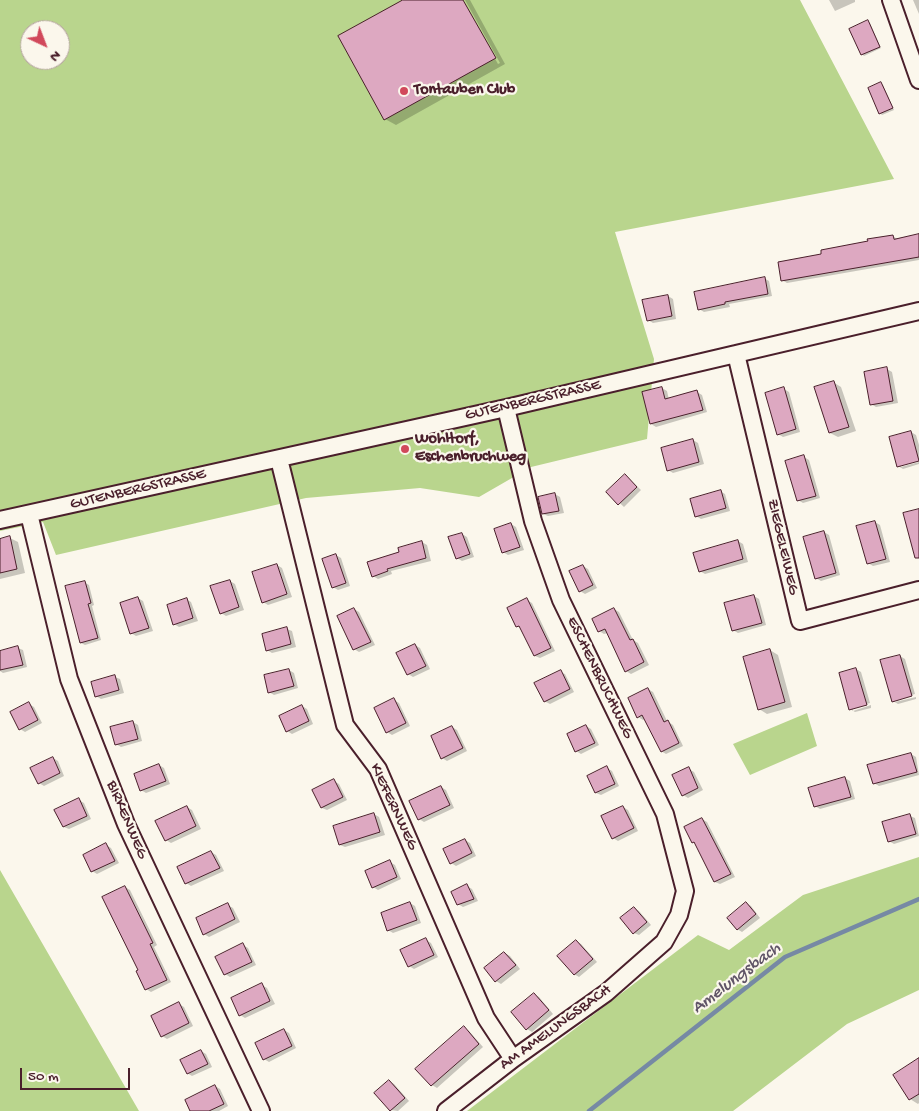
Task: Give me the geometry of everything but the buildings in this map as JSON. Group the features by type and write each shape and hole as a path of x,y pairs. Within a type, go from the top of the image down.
{"street":[{"path":"891,0 919,80"},
{"name":"GUTENBERGSTRASSE","path":"0,520 506,408 919,312"},
{"name":"ZIEGELEIWEG","path":"736,354 800,621 919,590"},
{"name":"ESCHENBRUCHWEG","path":"506,408 533,521 561,600 665,814 685,891 679,915 664,942"},
{"name":"KIEFERNWEG","path":"279,459 345,725 378,769 486,1018 513,1059"},
{"name":"BIRKENWEG","path":"29,514 72,688 126,824 261,1111"},
{"name":"AM AMELUNGSBACH","path":"446,1111 513,1059 606,993 664,942"}],"green space":[{"path":"0,0 800,0 894,179 615,232 654,359 647,439 531,467 479,497 420,488 306,498 56,555 43,522 0,531"},
{"path":"807,713 817,746 750,775 733,744"},
{"path":"919,857 919,990 847,1024 733,1111 467,1111 698,935 729,950 803,895"},
{"path":"0,870 139,1111 0,1111"}],"waterway":[{"name":"Amelungsbach","path":"589,1111 785,957 919,899"}],"place":[{"name":"Tontauben Club","path":"404,91"},
{"name":"Wohltorf, Eschenbruchweg","path":"405,449"}]}
